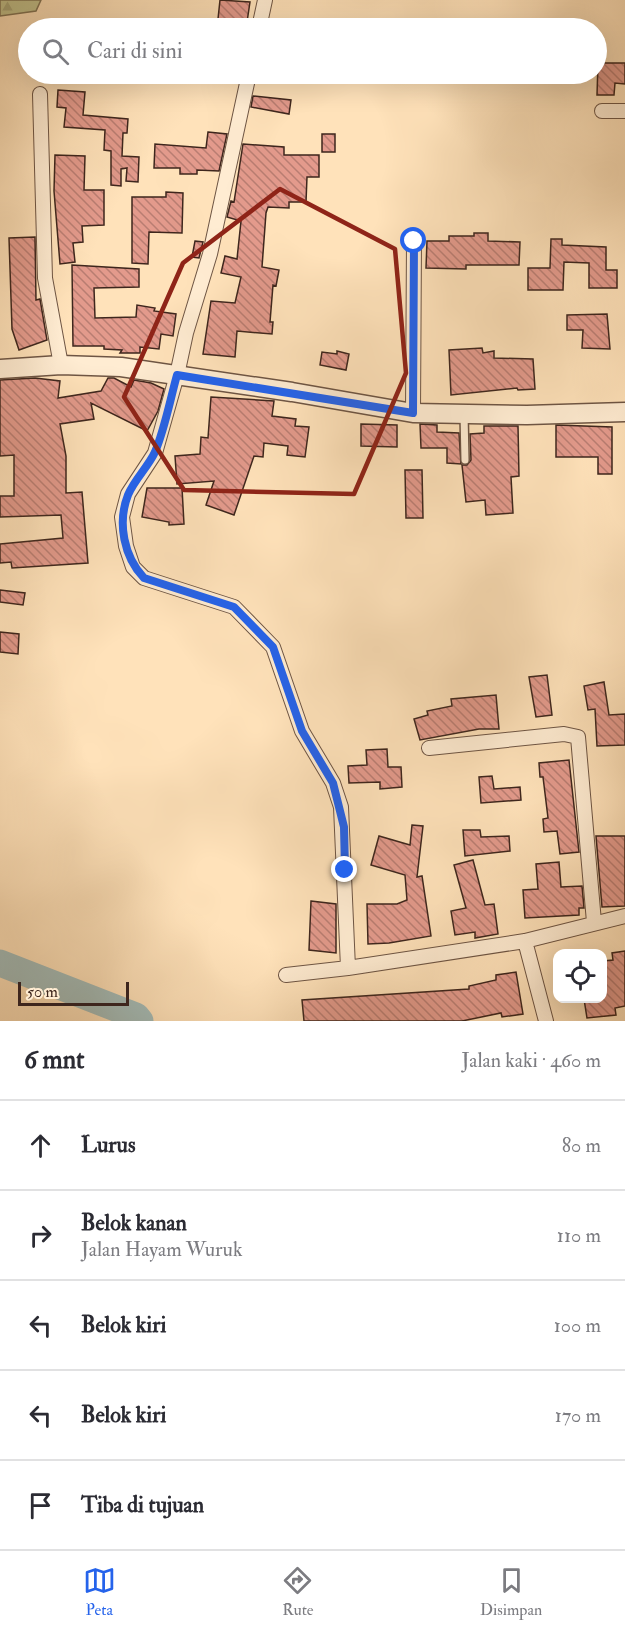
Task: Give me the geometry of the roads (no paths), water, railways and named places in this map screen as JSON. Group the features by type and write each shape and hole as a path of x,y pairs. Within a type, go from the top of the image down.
{"street":[{"path":"261,18 265,0"},
{"path":"247,84 210,254 186,333 177,375 154,453 128,494 122,517 126,546 133,567 144,578 234,607 273,647 302,731 333,783 341,807 348,968"},
{"path":"40,94 45,278 61,365"},
{"path":"602,111 625,111"},
{"path":"413,413 414,241"},
{"path":"0,369 61,365 121,367 413,413 625,412"},
{"path":"429,748 564,734 578,737 594,922"},
{"path":"286,975 348,968 525,941 625,916"},
{"path":"525,941 546,1021"}],"lane":[{"path":"464,414 465,460"}],"waterway":[{"path":"0,963 136,1016 140,1021"}]}
